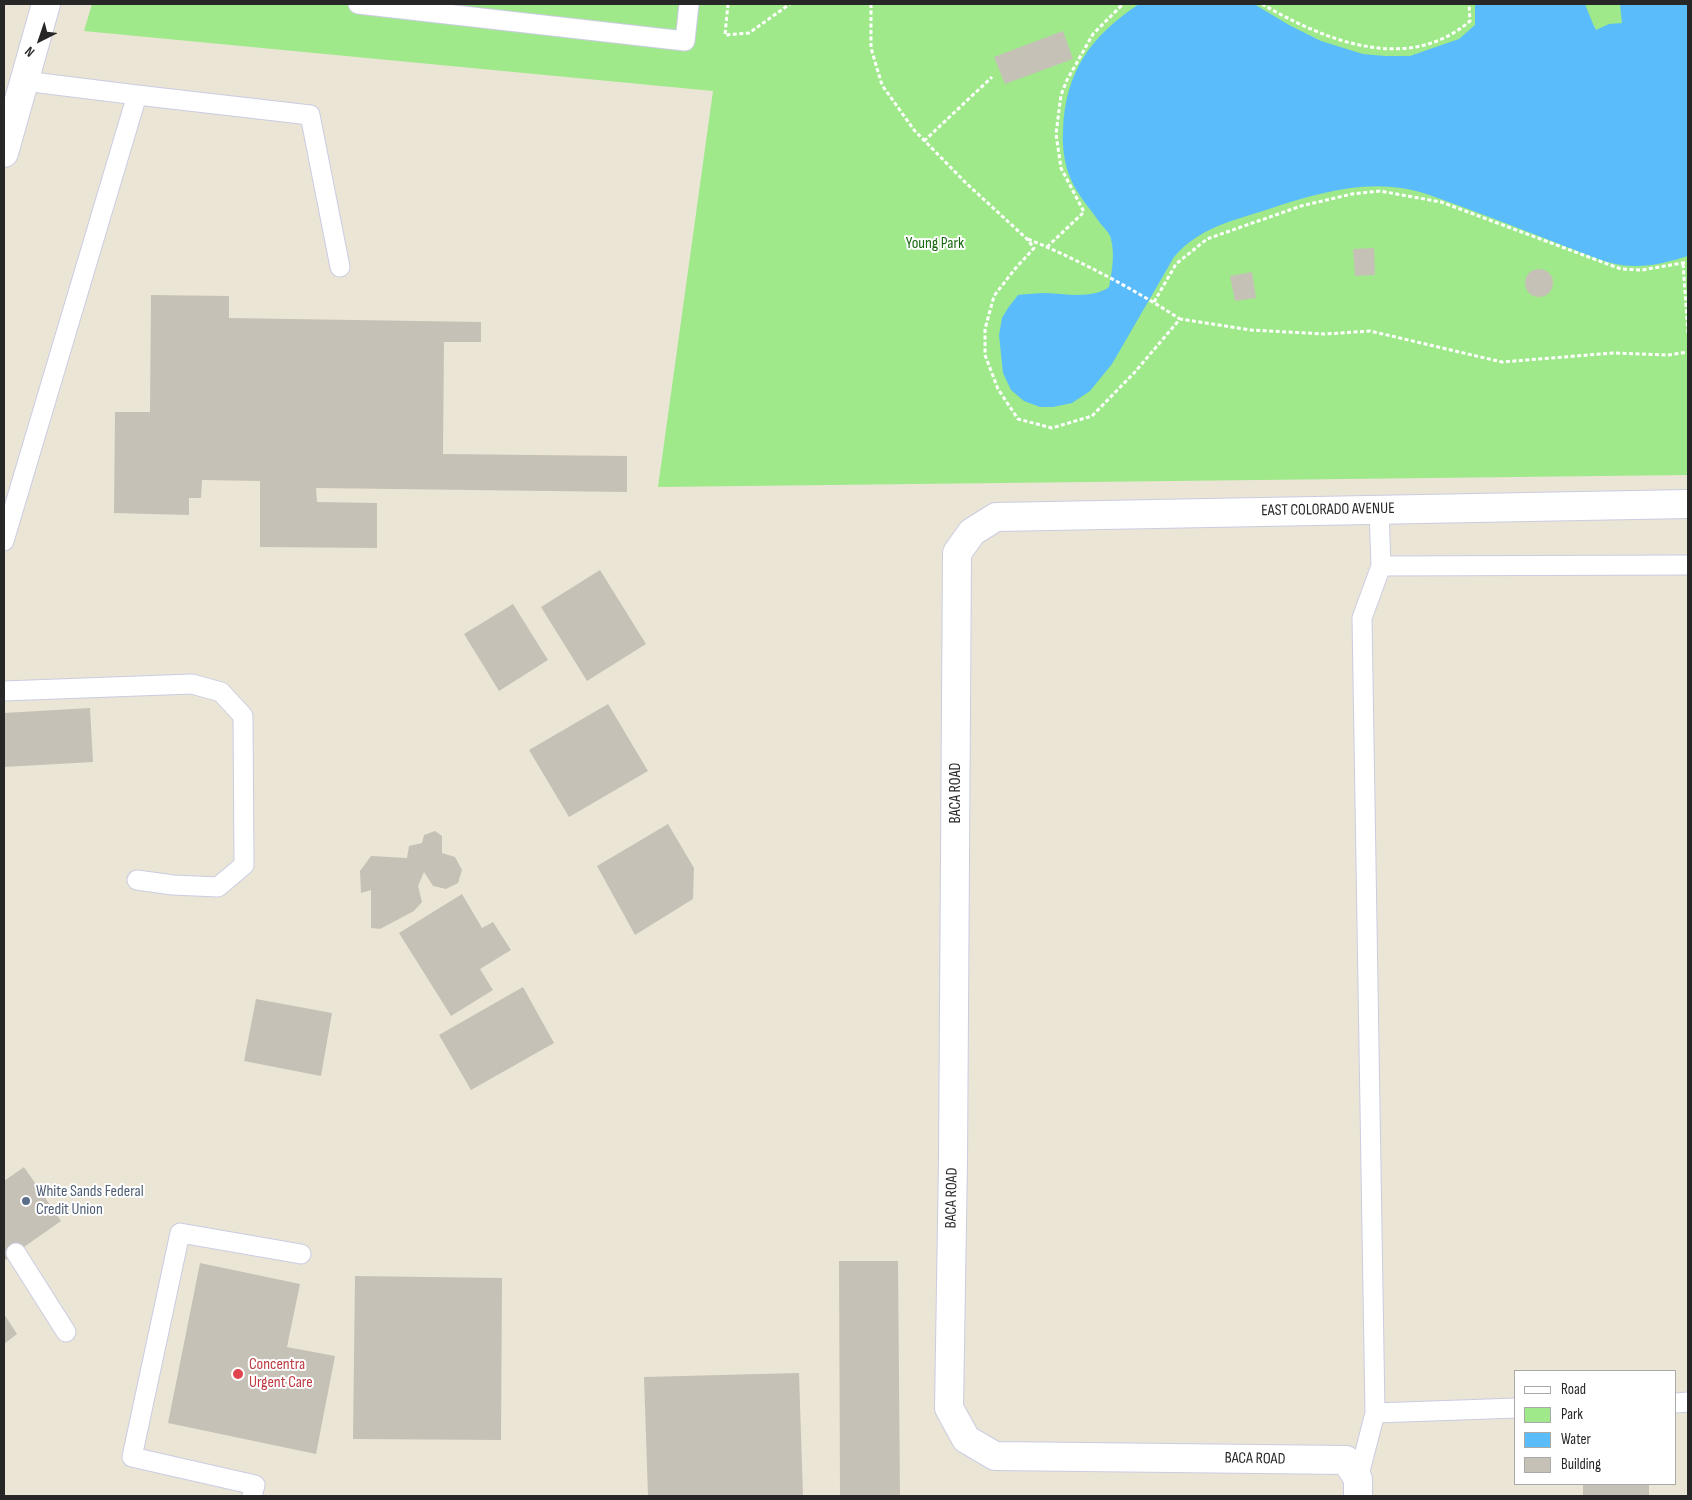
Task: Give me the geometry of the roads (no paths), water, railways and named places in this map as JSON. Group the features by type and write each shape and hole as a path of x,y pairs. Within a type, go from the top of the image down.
{"street":[{"path":"4,153 46,4"},
{"name":"EAST COLORADO AVENUE","path":"972,532 996,517 1688,504"},
{"name":"BACA ROAD","path":"972,532 957,553 953,1141 949,1408 966,1439 995,1456 1346,1460 1358,1487"}],"lane":[{"path":"358,4 685,41 689,4"},
{"path":"24,81 310,115 340,267"},
{"path":"4,541 137,95"},
{"path":"1358,1487 1375,1413 1362,618 1381,566 1378,509"},
{"path":"1381,566 1688,565"},
{"path":"4,691 192,684 221,692 243,716 244,865 218,887 172,885 137,880"},
{"path":"252,1496 255,1485 132,1457 180,1233 302,1254"},
{"path":"16,1253 66,1332"},
{"path":"1375,1413 1514,1408"}],"water":[{"path":"1139,4 1254,4 1321,41 1363,54 1410,56 1459,39 1475,25 1475,4 1585,4 1596,30 1609,24 1622,23 1620,4 1688,4 1688,256 1649,265 1627,266 1599,259 1415,191 1371,186 1335,190 1228,222 1194,239 1174,257 1112,364 1090,391 1072,403 1053,407 1040,407 1024,401 1011,390 1003,373 999,335 1002,318 1008,308 1018,295 1036,293 1087,294 1103,291 1109,287 1113,257 1111,239 1077,191 1068,173 1063,145 1065,110 1075,73 1094,42 1122,16"}],"place":[{"name":"White Sands Federal Credit Union","path":"26,1201"},
{"name":"Concentra Urgent Care","path":"238,1374"}],"park label":[{"name":"Young Park","path":"935,244"}]}
